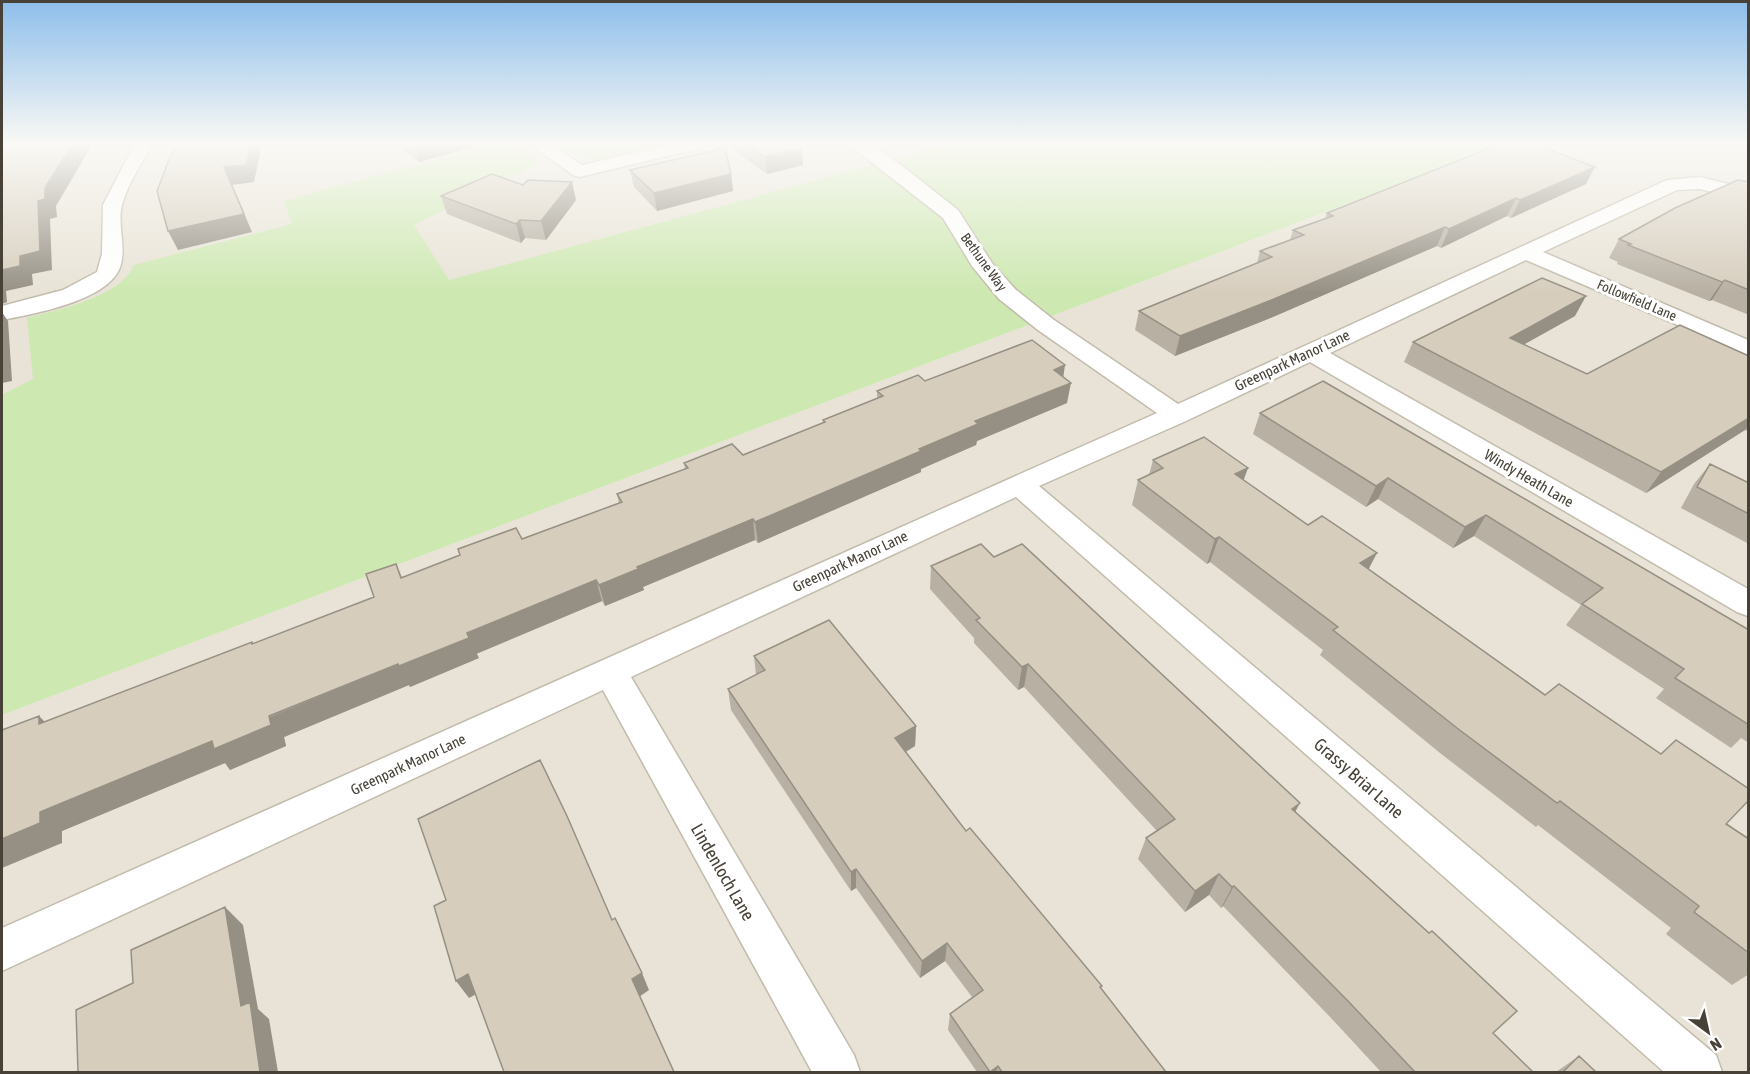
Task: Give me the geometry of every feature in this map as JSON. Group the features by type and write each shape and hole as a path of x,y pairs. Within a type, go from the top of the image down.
{"street":[{"path":"2,313 53,300 85,288 104,277 110,266 111,211 120,193"},
{"name":"Bethune Way","path":"925,193 951,214 983,266 1007,294 1046,325 1177,415"},
{"name":"Greenpark Manor Lane","path":"2,950 1019,484 1177,415 1309,351 1654,193"},
{"name":"Followfield Lane","path":"1525,252 1749,348"},
{"name":"Windy Heath Lane","path":"1309,351 1749,604"},
{"name":"Grassy Briar Lane","path":"1019,484 1699,1072"},
{"name":"Lindenloch Lane","path":"610,671 837,1072"}],"shaded area":[{"path":"2,193 770,193 2,403"},
{"path":"1375,193 1748,193 1748,1072 2,1072 2,715"}],"green space":[{"path":"313,193 478,193 414,225 449,280 769,193 1375,193 2,715 2,395 33,379 27,318 71,306 103,294 127,276 134,265 292,224 284,201"}],"building":[{"path":"2,193 45,193 45,199 38,201 40,251 20,256 20,266 2,270"},
{"path":"158,193 235,193 244,214 168,231"},
{"path":"448,193 563,193 541,221 520,220 516,224 441,196"},
{"path":"1377,193 1536,193 1520,200 1516,198 1449,229 1445,227 1180,336 1139,311 1272,257 1260,251 1304,235 1293,230 1333,216 1327,213"},
{"path":"1708,193 1749,193 1749,290 1725,280 1722,282 1628,245 1631,244 1619,239 1675,208"},
{"path":"1542,278 1586,296 1510,338 1587,374 1680,325 1749,356 1749,418 1661,472 1413,342"},
{"path":"1032,340 1065,365 1054,370 1071,383 975,421 978,424 919,449 921,451 755,522 753,519 599,585 596,580 467,633 469,638 269,716 271,725 214,749 212,741 40,812 40,823 2,839 2,730 39,716 39,724 374,597 366,574 396,564 401,578 460,555 458,549 516,528 522,539 622,502 617,494 688,468 684,463 732,444 743,455 883,396 877,391 918,375 925,381"},
{"path":"1323,381 1749,630 1749,725 1675,678 1684,669 1582,604 1603,588 1486,515 1465,527 1388,478 1376,486 1260,413"},
{"path":"1204,437 1248,468 1235,474 1308,525 1322,516 1377,553 1360,563 1545,695 1559,684 1661,754 1676,740 1749,789 1749,800 1726,824 1749,839 1749,953 1694,912 1699,906 1560,801 1557,803 1457,728 1333,630 1338,627 1219,537 1215,539 1138,480 1163,468 1153,460"},
{"path":"1710,464 1749,483 1749,514 1697,487"},
{"path":"981,544 994,557 1022,544 1300,803 1292,809 1429,933 1432,931 1517,1011 1493,1033 1533,1072 1415,1072 1234,886 1232,887 1219,874 1195,891 1146,838 1175,819 1028,664 1022,667 976,620 980,618 931,566"},
{"path":"829,620 916,726 895,738 966,831 970,828 1102,986 1100,987 1166,1072 1002,1072 998,1066 990,1072 950,1014 983,990 947,943 922,961 856,869 851,872 728,689 765,670 754,656"},
{"path":"540,760 612,920 615,918 642,973 632,979 674,1072 504,1072 468,974 456,981 434,906 446,900 418,819"},
{"path":"225,907 241,1006 250,1002 260,1072 78,1072 76,1010 133,983 131,950"},
{"path":"1579,1056 1596,1072 1563,1072"}]}
